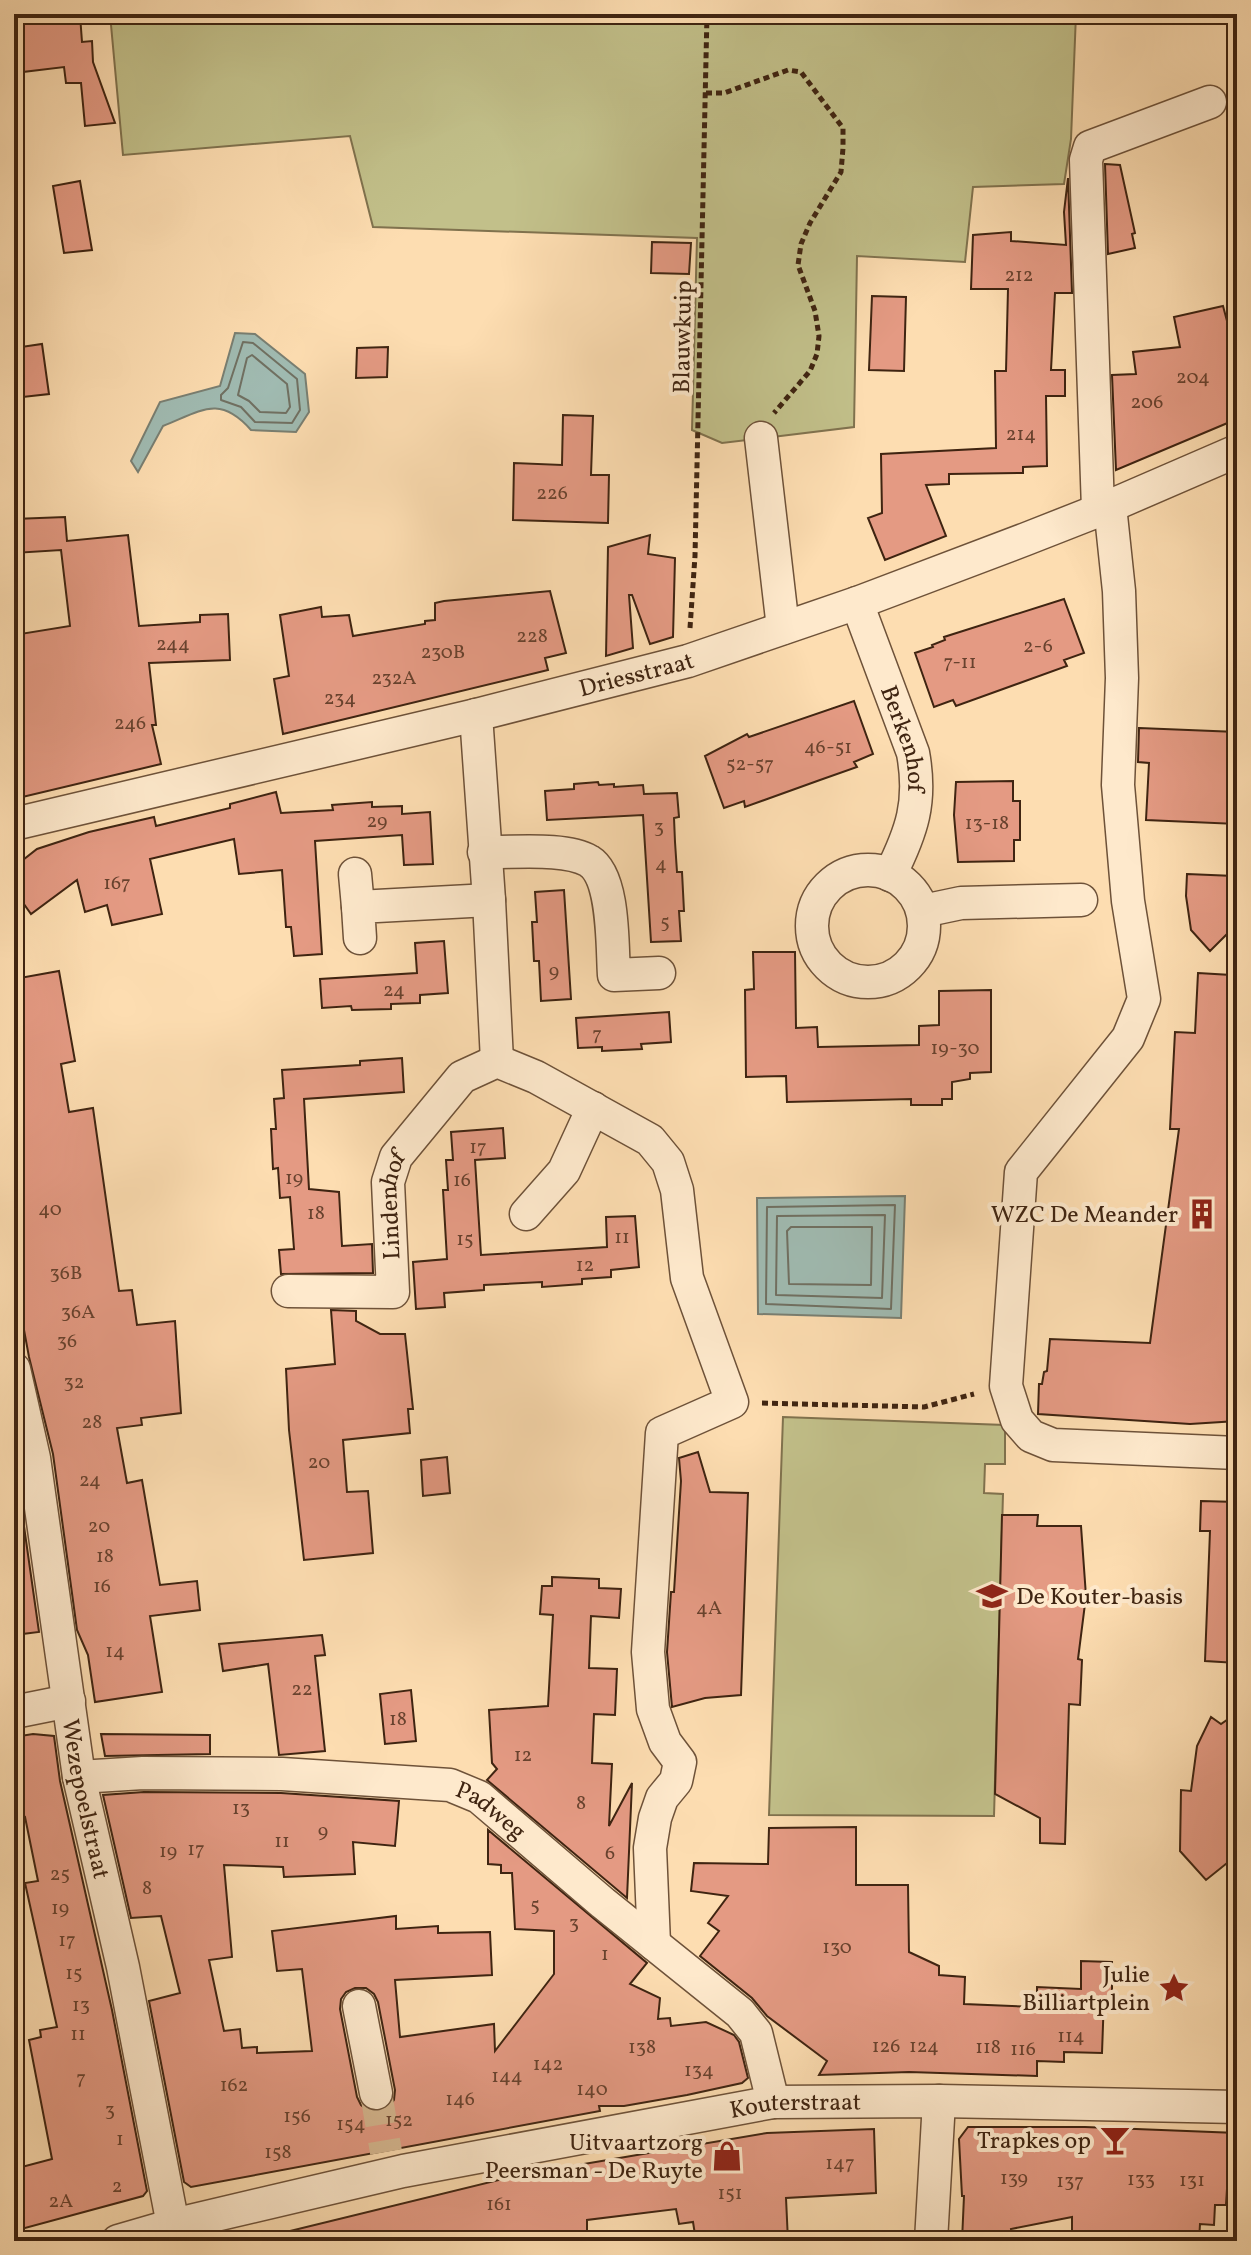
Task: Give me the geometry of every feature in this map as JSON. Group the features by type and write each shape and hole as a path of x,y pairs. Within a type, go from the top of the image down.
{"street":[{"path":"1210,102 1090,147 1086,160 1104,508 1119,591 1122,678 1118,785 1128,901 1144,999 1128,1038 1021,1172 1006,1386 1017,1420 1031,1436 1053,1445 1237,1453"},
{"path":"761,438 783,628"},
{"name":"Driesstraat","path":"14,824 476,715 688,661 857,603 1104,508 1237,451"},
{"name":"Berkenhof","path":"857,603 913,753 918,778 917,807 906,844 890,875"},
{"path":"476,715 497,1061 536,1077 650,1140 668,1162 677,1190 687,1278 732,1402 662,1433 648,1652 653,1709 665,1742 680,1762 676,1781 658,1808 650,1848 654,1944"},
{"path":"484,852 570,854 592,862 604,881 609,899 601,975 659,973"},
{"path":"857,870 877,870 890,875 909,889 923,911 921,939 915,954 896,974 874,982 859,981 832,970 816,948 813,915 819,898 829,885 857,870"},
{"path":"355,874 359,923 489,900"},
{"path":"923,911 961,903 1081,900"},
{"name":"Lindenhof","path":"288,1291 393,1292 388,1182 396,1157 462,1077 497,1061"},
{"path":"526,1214 564,1171 593,1108"},
{"name":"Wezepoelstraat","path":"14,1369 34,1458 79,1777 123,1967 176,2233"},
{"path":"14,1712 69,1701"},
{"name":"Padweg","path":"79,1777 143,1773 282,1774 450,1785 479,1797 740,2013 756,2033 773,2102"},
{"path":"359,2006 376,2093"},
{"path":"931,2241 939,2101"},
{"name":"Kouterstraat","path":"118,2241 176,2233 388,2163 773,2102 939,2101 1237,2107"}],"path":[{"name":"Blauwkuip","path":"688,661 695,556 707,14"},
{"path":"706,93 724,93 788,70 801,72 843,128 841,172 810,223 801,244 798,265 815,311 819,336 817,354 810,371 764,427 761,438"},
{"path":"732,1402 924,1407 1006,1386"}],"shaded area":[{"path":"110,14 1076,14 1071,139 1064,184 973,187 965,262 857,256 854,427 722,443 692,430 697,238 373,227 350,136 123,155"},
{"path":"783,1417 1005,1425 1005,1464 985,1464 984,1493 1003,1494 994,1816 769,1815"}],"water":[{"path":"235,333 255,334 305,374 309,412 296,432 251,430 229,412 219,409 199,411 163,426 138,472 131,461 160,402 220,386"},
{"path":"905,1196 901,1318 758,1314 757,1198"}],"building":[{"path":"80,15 82,42 92,41 93,62 115,123 85,126 81,83 66,83 64,67 14,73 14,22"},
{"path":"1105,164 1120,165 1135,233 1132,234 1135,248 1108,254"},
{"path":"1068,178 1072,293 1055,293 1051,370 1065,370 1065,396 1046,396 1047,466 1023,467 1023,473 949,474 949,484 926,485 946,536 885,560 868,518 882,513 881,454 996,448 995,371 1006,371 1008,289 971,289 973,235 1011,232 1011,241 1066,245 1064,212"},
{"path":"80,181 92,250 64,253 53,186"},
{"path":"652,242 691,243 689,274 651,273"},
{"path":"872,296 906,297 904,371 869,370"},
{"path":"1223,306 1227,321 1237,320 1237,419 1116,470 1112,375 1136,374 1133,352 1180,347 1174,317"},
{"path":"42,344 49,394 14,398 14,348"},
{"path":"388,347 387,377 356,378 357,348"},
{"path":"563,415 593,416 591,475 609,475 608,523 513,520 514,463 562,465"},
{"path":"65,517 67,541 128,535 139,626 200,622 200,615 228,614 230,660 149,663 156,725 152,725 161,764 14,799 14,635 70,626 61,550 14,553 14,519"},
{"path":"650,535 648,554 675,558 673,637 650,644 632,595 629,595 633,648 606,656 608,547"},
{"path":"550,591 566,653 545,658 548,670 283,734 274,679 289,676 280,615 321,607 322,617 349,615 353,636 435,620 435,603"},
{"path":"1064,599 1084,653 1064,660 1067,666 956,706 953,700 934,707 915,653 933,647 945,640 944,637"},
{"path":"854,701 873,754 854,762 857,767 745,807 744,801 724,808 705,756 747,734 749,737"},
{"path":"1139,728 1237,732 1237,824 1146,820 1149,763 1138,762"},
{"path":"1013,781 1013,801 1020,801 1020,840 1014,840 1014,861 958,862 954,815 956,782"},
{"path":"598,782 599,785 614,784 614,787 643,785 644,794 677,793 679,817 674,818 675,842 677,872 682,872 684,911 679,911 681,941 651,942 643,815 547,820 545,791 574,789 574,784"},
{"path":"276,792 281,813 333,810 332,805 372,802 372,807 402,806 402,814 430,812 433,864 404,865 402,835 315,841 322,954 294,956 291,927 286,927 282,870 239,874 234,839 150,859 162,914 112,925 107,905 85,912 77,880 31,914 14,890 14,867 37,849 89,832 154,817 156,826 230,808 230,804"},
{"path":"1187,874 1234,876 1232,929 1210,951 1191,930 1186,896"},
{"path":"564,890 571,999 541,1001 539,961 534,961 532,922 537,922 535,892"},
{"path":"444,941 448,993 420,995 420,1003 391,1004 391,1009 352,1010 351,1006 322,1008 320,979 417,973 415,943"},
{"path":"753,952 795,952 796,1028 817,1027 818,1047 919,1045 919,1026 939,1025 939,991 991,990 991,1072 970,1073 970,1079 952,1082 952,1099 942,1099 942,1105 911,1105 911,1099 787,1102 786,1076 746,1077 745,990 754,989"},
{"path":"59,971 75,1061 61,1064 69,1112 93,1108 119,1291 132,1290 137,1325 175,1321 181,1413 141,1418 142,1425 117,1428 127,1483 142,1480 160,1585 197,1581 200,1610 150,1616 162,1692 95,1702 88,1655 77,1630 53,1454 29,1357 14,1276 14,979"},
{"name":"WZC De Meander","path":"1198,973 1231,975 1229,1035 1237,1035 1237,1421 1190,1424 1038,1414 1039,1384 1042,1384 1044,1372 1047,1371 1050,1339 1150,1343 1179,1129 1170,1129 1175,1032 1195,1033"},
{"path":"669,1012 671,1042 641,1044 642,1049 602,1051 602,1047 578,1048 576,1018"},
{"path":"402,1058 404,1092 304,1099 309,1189 339,1192 342,1246 372,1244 373,1273 281,1274 279,1250 294,1249 290,1197 280,1198 278,1168 273,1169 271,1129 276,1129 274,1099 284,1098 282,1070 360,1065 360,1061"},
{"path":"503,1128 505,1158 475,1160 481,1255 607,1247 606,1217 635,1216 639,1267 611,1270 611,1277 582,1279 582,1284 542,1287 542,1282 484,1285 484,1290 444,1293 445,1307 416,1309 413,1262 447,1259 443,1190 448,1190 446,1160 453,1160 451,1132"},
{"path":"331,1310 356,1311 356,1321 380,1334 405,1334 413,1409 408,1409 410,1433 343,1440 347,1492 368,1491 373,1553 304,1560 289,1430 286,1369 335,1364"},
{"path":"698,1452 710,1492 748,1493 741,1695 705,1698 672,1707 667,1652 681,1481 679,1458"},
{"path":"14,1456 39,1632 14,1635"},
{"path":"447,1457 450,1493 423,1496 421,1460"},
{"path":"1201,1501 1237,1502 1237,1663 1205,1661 1210,1531 1200,1531"},
{"path":"1002,1515 1038,1515 1037,1526 1081,1526 1086,1596 1078,1659 1082,1660 1080,1705 1069,1704 1065,1844 1040,1843 1040,1818 995,1794"},
{"path":"552,1577 599,1579 599,1588 621,1589 619,1618 591,1616 589,1668 617,1669 615,1715 594,1714 592,1763 612,1764 609,1826 632,1783 627,1898 487,1780 497,1769 492,1763 489,1710 548,1706 553,1615 540,1614 542,1586 552,1586"},
{"path":"322,1635 325,1655 315,1656 325,1751 279,1755 268,1664 223,1671 219,1644"},
{"path":"411,1690 416,1741 385,1744 380,1694"},
{"path":"1237,1713 1237,1855 1206,1880 1180,1851 1181,1790 1191,1791 1197,1746 1211,1717 1221,1724"},
{"path":"33,1734 54,1736 60,1781 112,2010 147,2191 143,2196 14,2231 14,2169 52,2159 29,2040 41,2037 40,2030 57,2027 25,1883 38,1881 25,1817 14,1819 14,1737"},
{"path":"101,1734 210,1735 210,1754 105,1756"},
{"path":"144,1792 281,1793 399,1801 395,1846 353,1842 355,1874 284,1877 283,1867 224,1865 232,1957 209,1960 224,2031 240,2029 242,2048 257,2047 257,2053 312,2051 302,1969 277,1971 272,1931 396,1916 396,1929 438,1926 438,1933 490,1932 492,1975 395,1980 400,2037 494,2024 495,2051 554,1974 554,1931 515,1929 512,1873 501,1873 501,1865 488,1864 488,1830 647,1963 630,1984 660,1998 658,2019 670,2018 671,2026 706,2022 734,2035 739,2042 748,2078 742,2083 687,2095 624,2106 599,2106 600,2111 191,2187 184,2182 149,2001 180,1993 161,1916 131,1918 103,1795","holes":["366,1988 378,2002 395,2090 394,2100 389,2107 380,2111 369,2111 357,2097 340,2009 346,1992"]},
{"path":"856,1827 856,1885 908,1885 909,1952 939,1966 939,1975 965,1977 964,2004 1037,2007 1037,1987 1081,1989 1081,1961 1112,1962 1112,1997 1104,1997 1102,2053 1064,2052 1064,2062 1037,2061 1037,2076 909,2072 819,2075 827,2061 767,2016 752,1998 700,1956 719,1931 708,1923 728,1896 691,1891 694,1863 768,1864 769,1828"},
{"path":"968,2127 1085,2127 1237,2133 1237,2174 1228,2173 1226,2205 1215,2205 1214,2225 1200,2224 1199,2241 1072,2241 1072,2217 1011,2229 1013,2241 962,2241 964,2196 959,2139"},
{"path":"874,2129 876,2193 786,2198 788,2241 696,2241 693,2222 679,2224 676,2209 587,2220 587,2241 292,2241 290,2231 519,2175 767,2133"}],"tunnel":[{"path":"376,2093 386,2152"}],"place":[{"name":"WZC De Meander","path":"1202,1214"},
{"name":"De Kouter-basis","path":"992,1596"},
{"name":"Julie Billiartplein","path":"1174,1988"},
{"name":"Trapkes op","path":"1115,2140"},
{"name":"Uitvaartzorg Peersman - De Ruyte","path":"727,2156"}]}
